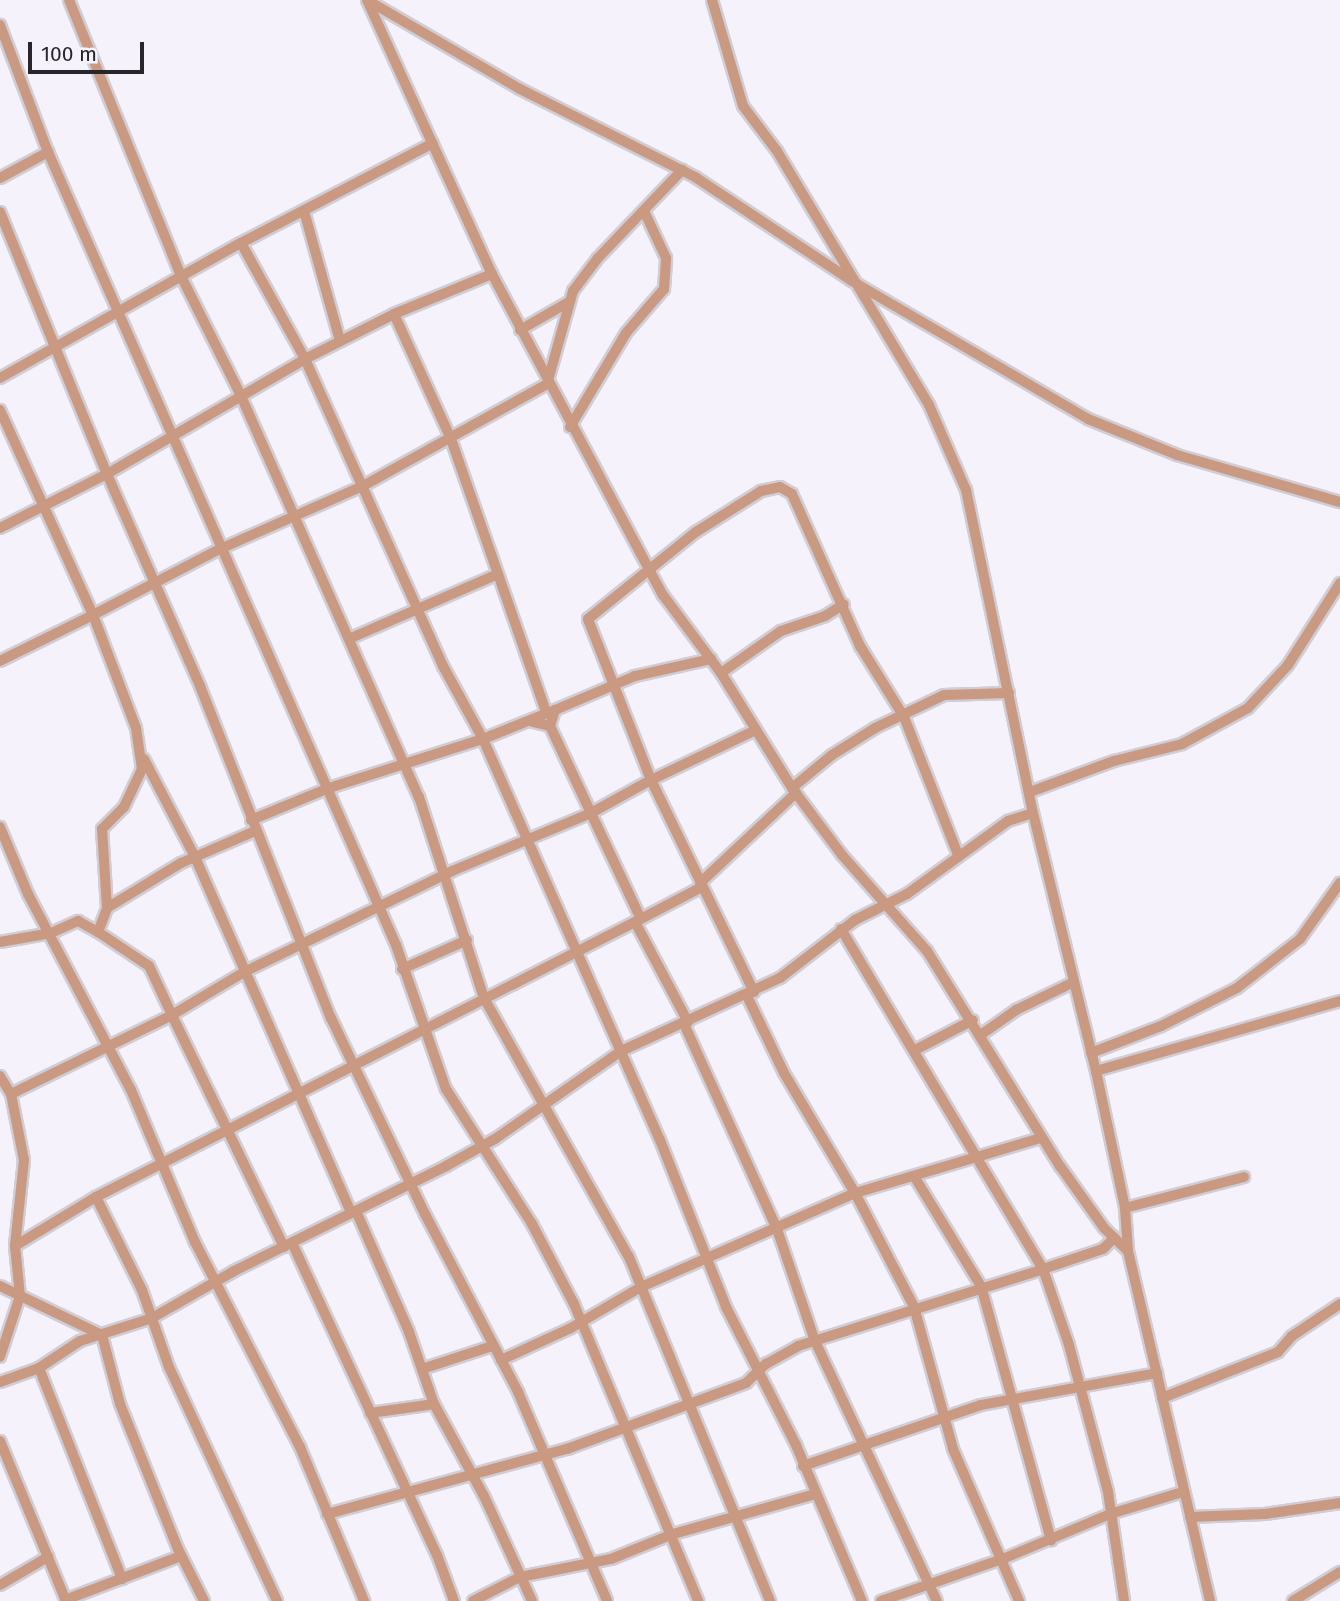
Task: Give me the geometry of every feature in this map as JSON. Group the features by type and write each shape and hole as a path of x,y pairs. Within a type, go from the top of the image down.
{"street":[{"path":"69,0 182,278 241,396 351,638 404,764 447,873 484,998 540,1105 606,1214 641,1287 647,1310 738,1518 770,1601"},
{"path":"367,0 492,274 569,427 650,572 721,673 794,791 842,855 927,951 982,1034 1041,1138 1114,1238 1128,1251"},
{"path":"367,0 520,89 682,170 852,281 1123,436 1340,502"},
{"path":"712,0 743,106 777,151 950,447 965,490 1033,813 1072,983 1096,1071 1125,1208 1128,1251 1209,1601"},
{"path":"0,25 48,152 219,549 329,788 379,908 446,1089 532,1224 581,1321 673,1534 698,1601"},
{"path":"0,378 241,243 433,143"},
{"path":"0,178 48,152"},
{"path":"0,661 219,549 296,518 363,486 547,384 567,303 598,258 682,170"},
{"path":"304,211 340,341"},
{"path":"569,427 626,333 664,289 666,258 644,211"},
{"path":"0,212 53,347 157,582 253,825 304,943 331,1018 356,1064 411,1184 501,1360 607,1601"},
{"path":"241,243 305,359 417,608 483,739 621,1051 706,1257 862,1601"},
{"path":"0,528 107,474 305,359 394,314 492,274"},
{"path":"520,330 567,303"},
{"path":"394,314 451,439 498,575 551,712 550,726 777,1229 815,1341 865,1442 937,1601"},
{"path":"0,410 93,615 141,754 195,857 422,1368 434,1404 473,1474 531,1601"},
{"path":"959,857 904,717 860,646 844,604 792,494 780,487 761,491 695,532 650,572 588,619 651,780 751,994 784,1073 855,1193 914,1307 953,1450 1019,1601"},
{"path":"351,638 498,575"},
{"path":"1030,792 1114,761 1182,744 1248,708 1288,665 1340,583"},
{"path":"721,673 781,631 825,616 844,604"},
{"path":"107,908 130,891 329,788 533,722 651,671 711,659"},
{"path":"15,1246 96,1197 299,1096 425,1027 638,920 701,885 832,755 875,728 904,717 944,695 1009,693"},
{"path":"533,722 550,726"},
{"path":"10,1094 172,1015 244,972 447,873 527,843 591,813 651,780 756,730"},
{"path":"98,932 107,908 102,829 136,788 141,754"},
{"path":"0,1382 39,1368 80,1341 152,1318 483,1146 621,1051 751,994 805,960 841,929 888,905 1008,821 1033,813"},
{"path":"0,827 28,894 109,1046 216,1283 300,1447 364,1601"},
{"path":"1091,1052 1161,1026 1237,988 1300,939 1340,883"},
{"path":"105,892 130,891"},
{"path":"0,943 51,933 78,920 149,966 226,1132 288,1245 370,1413 454,1601"},
{"path":"841,929 915,1050 974,1157 1043,1269 1080,1384 1110,1514 1124,1601"},
{"path":"402,969 467,940"},
{"path":"982,1034 1016,1010 1072,983"},
{"path":"1096,1071 1340,1001"},
{"path":"915,1050 973,1020"},
{"path":"0,1076 10,1094 24,1160 15,1246 20,1296 0,1357"},
{"path":"501,1360 581,1321 641,1287 855,1193 1041,1138"},
{"path":"914,1176 981,1286 1051,1541"},
{"path":"1125,1208 1244,1177"},
{"path":"96,1197 152,1318 223,1488 277,1601"},
{"path":"327,1514 406,1490 545,1455 628,1428 690,1405 759,1374 777,1358 815,1341 1104,1248 1114,1238"},
{"path":"0,1286 102,1335 110,1352 118,1398 181,1556 204,1601"},
{"path":"1162,1398 1278,1352 1292,1336 1340,1304"},
{"path":"422,1368 492,1346"},
{"path":"39,1368 122,1579"},
{"path":"803,1466 865,1442 1010,1399 1080,1384 1157,1373"},
{"path":"370,1413 434,1404"},
{"path":"0,1441 66,1600 181,1556"},
{"path":"881,1601 1001,1560 1110,1514 1183,1492"},
{"path":"473,1601 520,1577 592,1564 673,1534 738,1518 815,1494"},
{"path":"1190,1517 1265,1514 1340,1503"},
{"path":"0,1585 48,1558"},
{"path":"1293,1601 1340,1572"}]}
